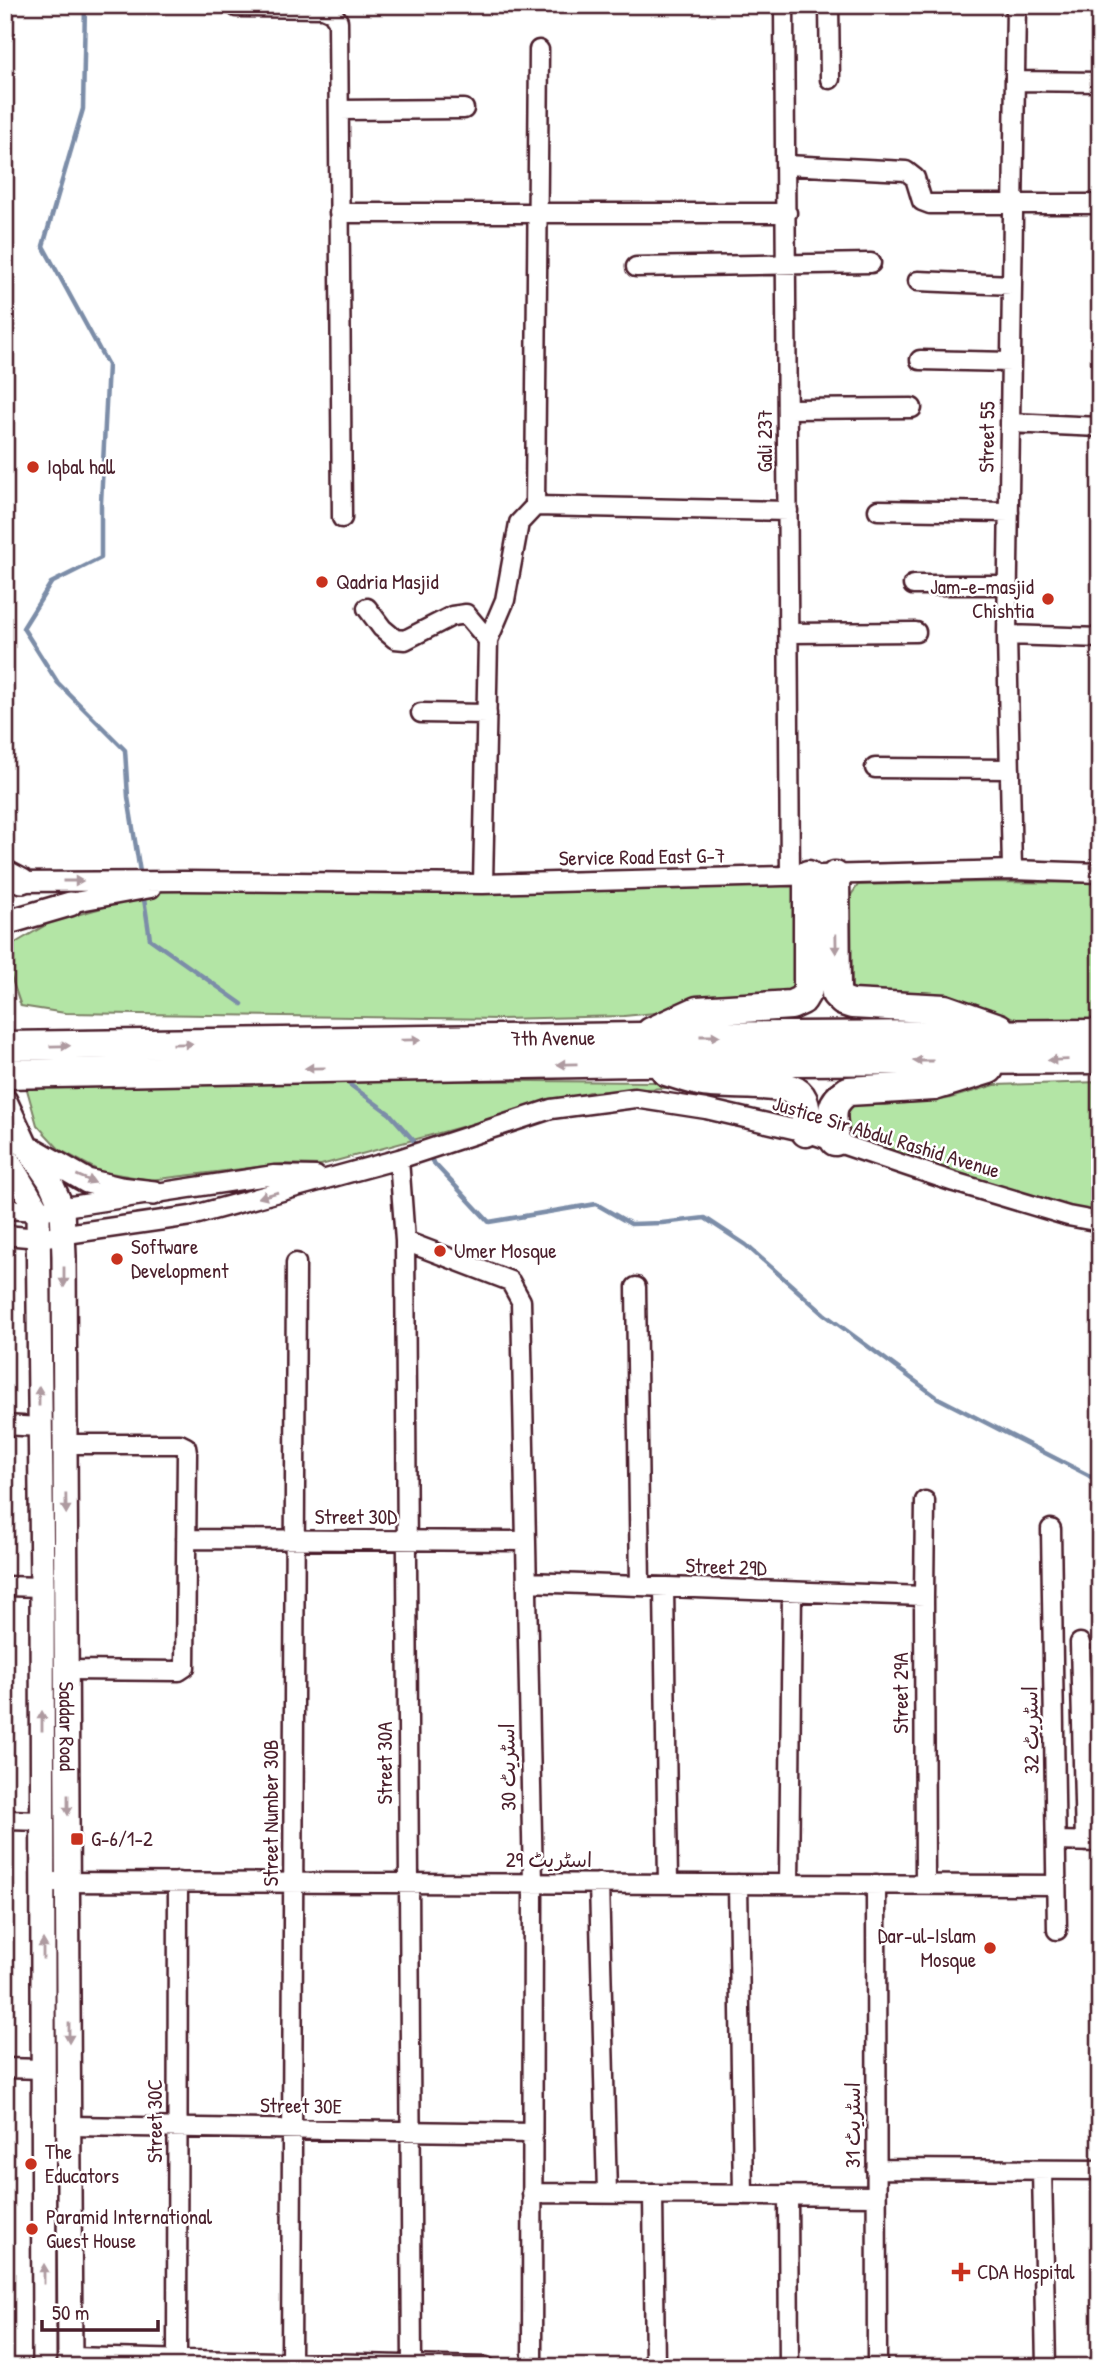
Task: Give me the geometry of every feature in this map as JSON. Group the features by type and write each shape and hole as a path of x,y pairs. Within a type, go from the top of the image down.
{"main road":[{"path":"811,876 836,994 843,1001 852,1004 945,1009 1017,1048"},
{"path":"806,1132 805,1107 796,1091 704,1082 639,1049 697,1010 791,1005 802,1000 808,990 811,876"},
{"name":"7th Avenue","path":"1017,1048 1100,1034"},
{"name":"7th Avenue","path":"5,1046 1017,1048 1100,1059"},
{"path":"835,1141 832,1109 837,1098 848,1091 934,1086 1017,1048"},
{"name":"7th Avenue","path":"5,1074 114,1072 639,1049"}],"street":[{"path":"236,5 239,8 323,9 332,12 338,21 342,518"},
{"name":"Gali 237","path":"784,5 789,633 811,876"},
{"path":"829,5 830,79"},
{"name":"Street 55","path":"1012,870 1007,635 1016,5"},
{"path":"483,884 488,640 505,600 519,523 535,506 539,50"},
{"path":"1014,81 1100,82"},
{"path":"339,110 464,108"},
{"path":"786,165 906,171 915,178 922,201 930,204 1100,204"},
{"path":"339,213 787,213"},
{"path":"636,267 870,263"},
{"path":"918,281 1012,285"},
{"path":"920,360 1011,362"},
{"path":"787,409 912,408"},
{"path":"1010,423 1100,427"},
{"path":"535,506 788,511"},
{"path":"878,510 1009,512"},
{"path":"913,584 1008,586"},
{"path":"367,608 382,628 395,639 405,640 452,616 466,614 488,640"},
{"path":"789,633 916,632"},
{"path":"1007,635 1100,638"},
{"path":"421,713 487,714"},
{"path":"875,768 1010,769"},
{"name":"Service Road East G-7","path":"11,878 483,884 1012,870 1100,873"},
{"name":"Service Road East G-7","path":"5,910 69,904 186,881"},
{"path":"5,923 69,904"},
{"name":"Justice Sir Abdul Rashid Avenue","path":"5,1235 39,1238 191,1216 398,1159 551,1109 635,1098 706,1109 806,1132 954,1182 1068,1216 1100,1222"},
{"name":"Saddar Road","path":"5,1101 26,1146 50,1181 62,1208 70,2362"},
{"path":"26,1146 87,1181 154,1193"},
{"name":"Saddar Road","path":"5,1157 38,1211 39,1238 44,2367"},
{"name":"Street 30A","path":"398,1159 405,1241 412,2366"},
{"name":"Justice Sir Abdul Rashid Avenue","path":"5,1209 38,1211 62,1208 274,1175 333,1177"},
{"name":"اسٹریٹ 30","path":"405,1241 510,1281 521,1301 533,1883 532,2367"},
{"name":"Street Number 30B","path":"291,2364 296,1263"},
{"path":"636,1287 640,1586"},
{"path":"5,1425 39,1427"},
{"path":"65,1444 180,1444 186,1447 187,1539 183,1671 67,1670"},
{"name":"Street 29A","path":"925,1501 925,1884"},
{"name":"اسٹریٹ 32","path":"1051,1529 1057,1930"},
{"name":"Street 30D","path":"187,1539 526,1541"},
{"name":"Street 29D","path":"527,1582 924,1597"},
{"path":"5,1586 42,1587"},
{"path":"664,1587 668,1884"},
{"path":"789,1884 792,1592"},
{"path":"1056,1841 1092,1842 1080,1643"},
{"path":"5,1820 43,1821"},
{"name":"اسٹریٹ 29","path":"43,1882 1056,1885"},
{"name":"Street 30C","path":"177,2360 178,1882"},
{"path":"599,1883 607,2193"},
{"path":"737,1884 743,2194"},
{"name":"اسٹریٹ 31","path":"876,1884 877,2367"},
{"path":"5,2068 43,2069"},
{"name":"Street 30E","path":"69,2126 532,2133"},
{"path":"876,2169 1100,2169"},
{"path":"1042,2170 1046,2367"},
{"path":"532,2193 876,2196"},
{"path":"653,2194 655,2367"},
{"path":"788,2195 789,2367"},
{"path":"70,2362 177,2360 486,2367"}],"green space":[{"path":"801,882 800,983 792,997 715,998 655,1013 500,1019 65,1013 21,1006 7,965 10,946 51,922 185,885"},
{"path":"1100,883 1100,1020 1017,1019 962,1000 861,995 852,989 851,895 858,885"},
{"path":"386,1080 656,1082 666,1088 590,1092 321,1165 282,1164 150,1180 99,1171 60,1150 37,1125 26,1086"},
{"path":"1100,1082 1100,1218 990,1192 850,1138 841,1123 854,1104 885,1105 947,1099 995,1085"}],"waterway":[{"path":"85,5 83,109 43,246 108,365 101,558 51,583 23,628 58,683 125,750 128,797 140,872"},
{"path":"144,899 150,939 242,1004"},
{"path":"349,1084 390,1114 414,1141"},
{"path":"432,1161 489,1222 596,1204 631,1224 705,1218 746,1245 824,1314 938,1398 1088,1475 1100,1484"}],"place":[{"name":"Iqbal hall","path":"33,467"},
{"name":"Qadria Masjid","path":"322,582"},
{"name":"Jam-e-masjid Chishtia","path":"1048,599"},
{"name":"Umer Mosque","path":"440,1251"},
{"name":"Software Development","path":"117,1259"},
{"name":"G-6/1-2","path":"77,1839"},
{"name":"Dar-ul-Islam Mosque","path":"990,1948"},
{"name":"The Educators","path":"31,2164"},
{"name":"Paramid International Guest House","path":"32,2229"},
{"name":"CDA Hospital","path":"961,2272"}]}
